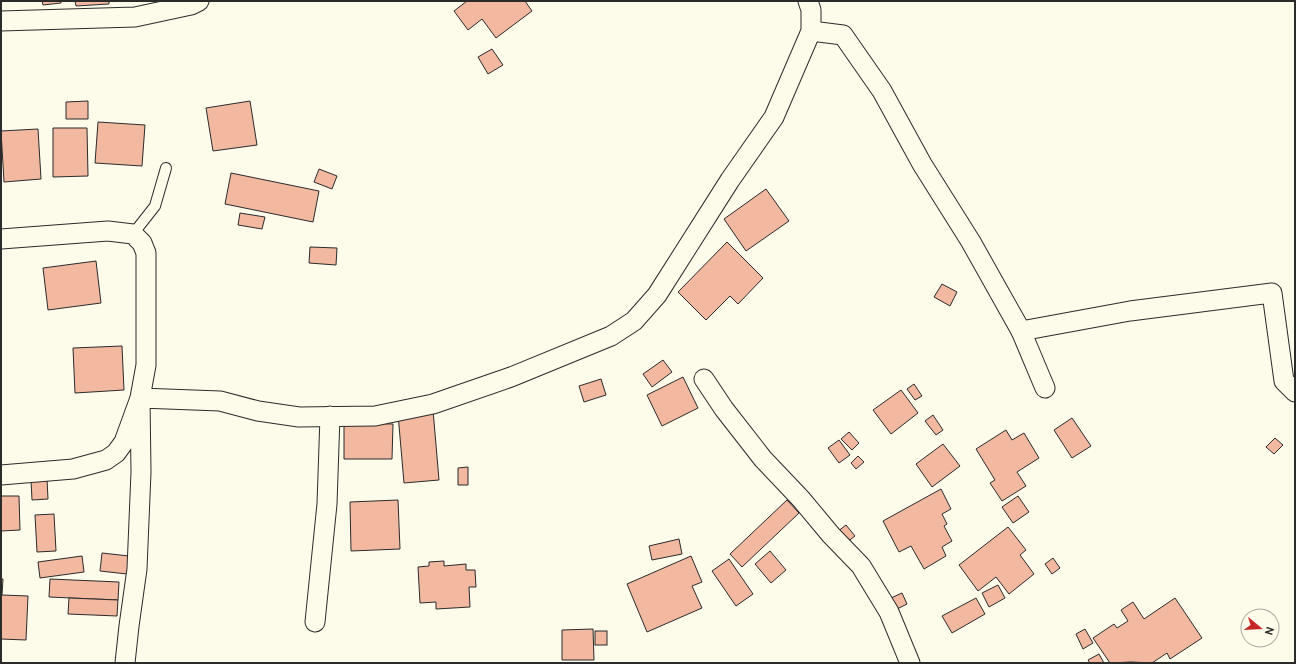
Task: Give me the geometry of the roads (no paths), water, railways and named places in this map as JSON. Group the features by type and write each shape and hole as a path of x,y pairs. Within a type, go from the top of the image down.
{"street":[{"path":"1,21 135,17 191,5 200,1"},
{"path":"140,398 220,401 258,411 299,417 375,416 433,404 511,377 611,336 634,321 657,295 730,180 774,117 811,31 811,10 808,1"},
{"path":"811,31 843,36 882,91 922,164 971,242 1021,331 1045,388"},
{"path":"1,238 108,232 133,234 142,242 146,253 146,365 140,398 124,442 116,453 106,460 73,469 1,475"},
{"path":"1021,331 1130,311 1272,293 1284,381 1295,392"},
{"path":"704,379 724,409 763,459 861,566 889,612 910,663"},
{"path":"125,663 137,569 140,472 140,398"},
{"path":"315,622 327,504 330,416"}],"lane":[{"path":"133,234 155,206 166,168"}]}
